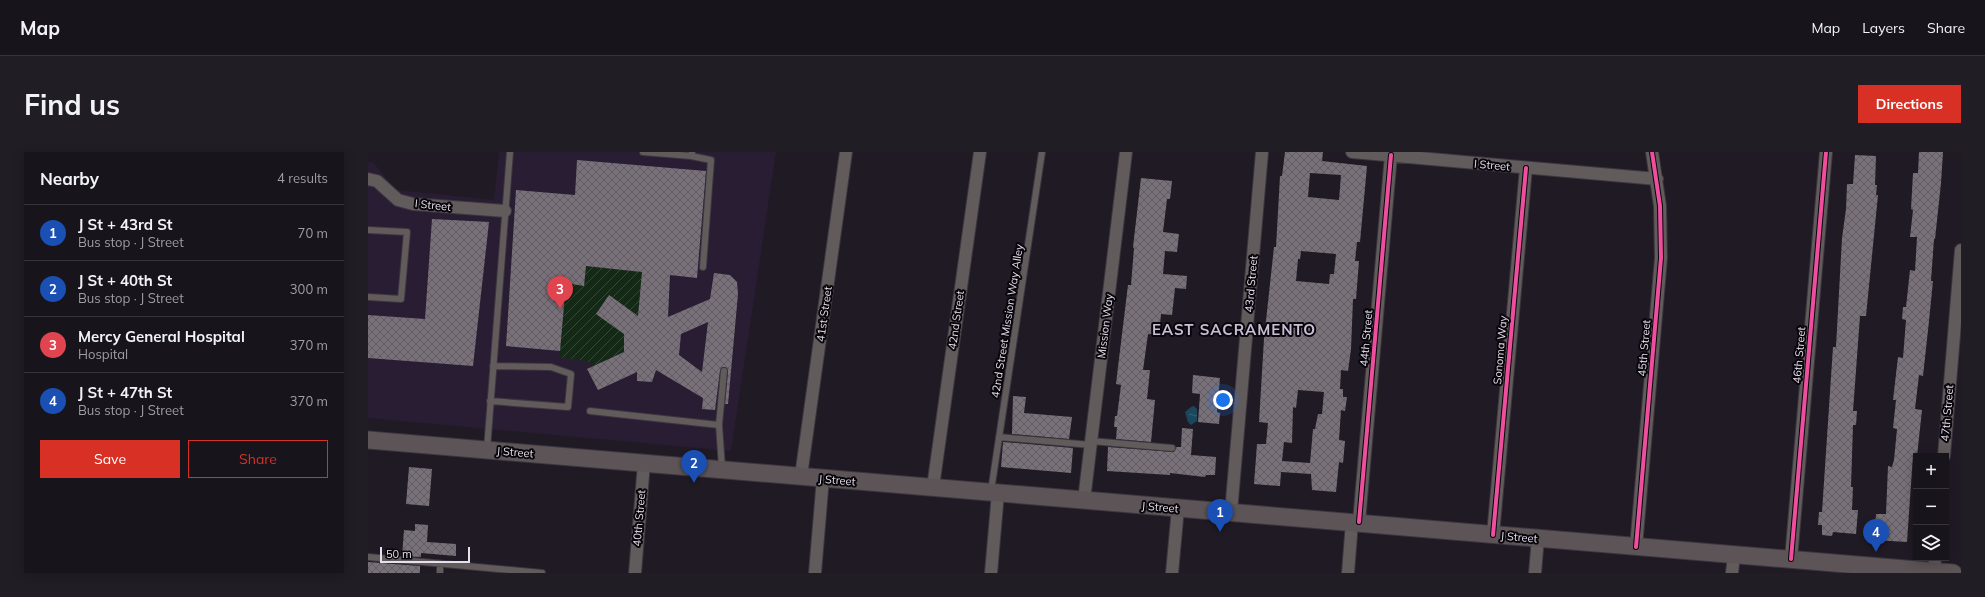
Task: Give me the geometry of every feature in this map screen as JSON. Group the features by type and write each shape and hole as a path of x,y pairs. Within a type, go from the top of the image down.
{"main road":[{"name":"J Street","path":"368,440 1356,522 1915,571 1935,565 1953,573"}],"street":[{"name":"41st Street","path":"801,476 846,152"},
{"name":"42nd Street","path":"933,487 980,152"},
{"name":"Mission Way","path":"1084,500 1126,152"},
{"name":"43rd Street","path":"1232,512 1262,152"},
{"name":"I Street","path":"1352,152 1656,179"},
{"name":"45th Street","path":"1636,547 1661,258 1660,206 1652,152"},
{"name":"46th Street","path":"1791,559 1826,152"},
{"name":"44th Street","path":"1348,573 1356,522 1391,155"},
{"name":"Sonoma Way","path":"1493,534 1526,168"},
{"name":"I Street","path":"368,179 377,181 398,200 413,204 505,211"},
{"name":"47th Street","path":"1944,453 1961,250"},
{"name":"40th Street","path":"635,573 644,463"},
{"path":"815,573 823,478"},
{"path":"991,573 994,493"},
{"path":"1172,573 1178,508"},
{"path":"1535,573 1538,538"},
{"path":"1732,573 1734,555"}],"lane":[{"path":"486,450 510,152"},
{"path":"643,152 692,154 711,160 703,267"},
{"name":"42nd Street Mission Way Alley","path":"994,493 999,437 1042,152"},
{"path":"368,230 407,232 401,299 368,297"},
{"path":"490,401 568,407 571,374 550,367 493,366"},
{"path":"722,470 719,425 724,371"},
{"path":"590,411 719,425"},
{"path":"999,437 1172,448"},
{"path":"368,557 542,573"},
{"path":"440,564 440,573"}],"shaded area":[{"path":"499,152 776,152 731,451 368,418 368,162 373,162 396,190 494,200"}],"green space":[{"path":"586,266 642,272 638,316 609,296 624,334 624,352 593,366 587,361 559,357 566,283 584,285"}],"water":[{"path":"1194,406 1197,409 1197,421 1191,425 1188,422 1185,412"}],"building":[{"path":"1285,152 1323,152 1322,161 1367,166 1360,242 1357,242 1355,261 1359,261 1356,299 1353,299 1351,349 1348,371 1341,370 1340,389 1343,389 1343,397 1347,397 1345,411 1341,410 1339,440 1345,441 1343,463 1339,462 1336,492 1312,490 1311,474 1281,472 1280,486 1254,484 1257,444 1266,444 1268,423 1259,422 1264,339 1274,247 1276,247 1280,176 1282,176","holes":["1310,173 1341,175 1339,200 1308,197","1301,251 1336,254 1334,274 1330,274 1329,284 1296,281 1298,259 1300,259","1298,390 1324,392 1322,414 1318,414 1315,429 1313,429 1310,463 1282,461 1284,442 1292,443 1293,407 1296,408"]},
{"path":"1919,152 1943,152 1941,183 1934,239 1931,281 1933,281 1929,321 1923,376 1919,375 1915,409 1922,410 1917,453 1913,453 1907,542 1874,540 1876,514 1886,514 1888,466 1892,467 1894,460 1897,429 1893,428 1896,400 1893,400 1898,357 1903,358 1906,320 1902,319 1903,307 1906,307 1910,270 1915,271 1917,237 1910,237 1913,210 1911,209 1913,173 1918,173"},
{"path":"1855,155 1876,156 1875,185 1877,185 1876,195 1878,195 1866,316 1860,316 1853,411 1857,411 1856,425 1853,425 1851,487 1853,487 1852,510 1858,510 1856,534 1833,532 1832,536 1822,535 1822,525 1818,525 1819,512 1822,512 1833,347 1836,347 1842,238 1846,209 1847,184 1853,184"},
{"path":"577,160 706,171 697,278 670,275 668,317 710,299 714,273 730,275 737,282 738,294 728,404 725,404 728,371 725,367 722,367 720,371 715,410 702,409 703,398 656,370 652,382 637,381 637,372 598,390 587,369 624,352 624,334 596,314 609,295 638,316 642,272 586,266 584,286 566,283 560,351 506,346 516,190 575,195","holes":["708,322 702,372 679,355 681,334"]},
{"path":"1141,178 1172,181 1170,199 1167,199 1163,232 1179,234 1177,252 1165,251 1163,274 1187,276 1186,289 1175,288 1172,315 1161,314 1159,335 1148,334 1143,370 1150,370 1147,399 1155,400 1151,442 1116,439 1117,427 1114,427 1121,385 1116,384 1128,285 1131,285 1133,247"},
{"path":"432,219 489,222 473,366 368,358 368,315 425,319"},
{"path":"1193,375 1220,378 1217,412 1220,413 1219,424 1198,422 1200,394 1192,393"},
{"path":"1013,396 1026,397 1024,413 1072,417 1069,439 1012,434"},
{"path":"1182,428 1193,429 1191,455 1216,457 1215,475 1206,475 1205,477 1170,473 1170,475 1107,471 1108,447 1174,452 1176,447 1181,447"},
{"path":"1003,442 1073,448 1071,473 1001,467"},
{"path":"409,467 432,469 429,506 406,504"},
{"path":"415,524 428,525 427,542 456,544 456,556 421,553 421,557 402,556 404,530 415,531"},
{"path":"368,562 420,566 420,573 368,573"}],"cycle path":[{"path":"1636,547 1661,258 1660,206 1652,152"},
{"path":"1791,559 1826,152"},
{"path":"1359,522 1391,155"},
{"path":"1493,535 1526,168"}],"place":[{"name":"Mercy General Hospital","path":"560,309"},
{"name":"J St + 40th St","path":"694,483"},
{"name":"J St + 43rd St","path":"1220,532"},
{"name":"J St + 47th St","path":"1876,552"}],"district":[{"name":"EAST SACRAMENTO","path":"1234,329"}]}
